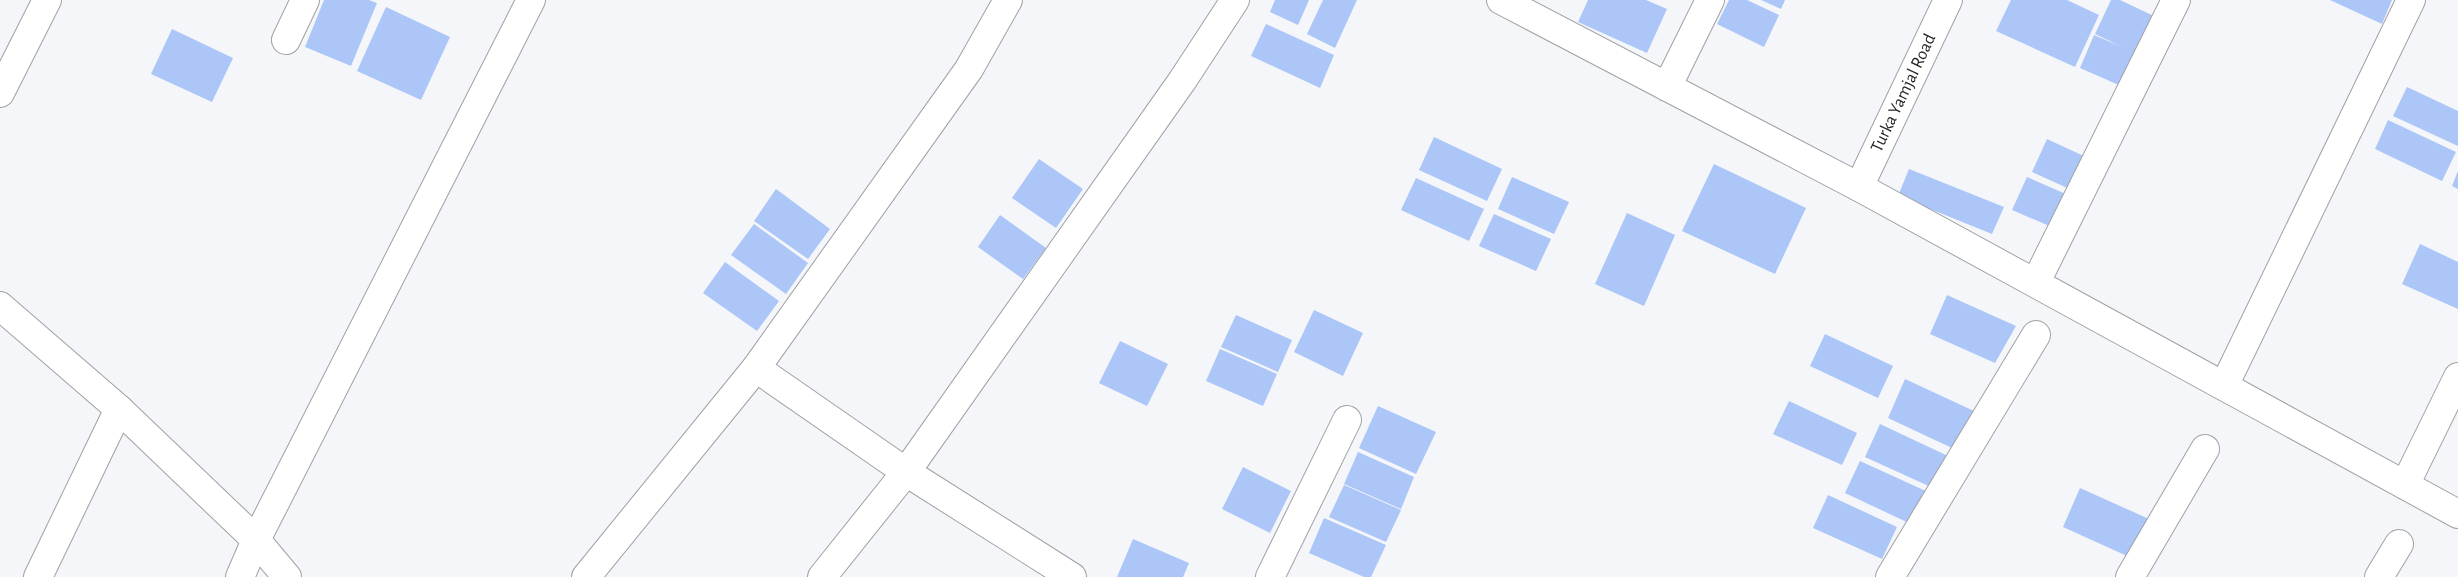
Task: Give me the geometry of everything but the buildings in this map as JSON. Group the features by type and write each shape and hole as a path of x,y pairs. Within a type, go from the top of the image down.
{"street":[{"path":"0,92 47,0"},
{"path":"286,40 305,0"},
{"path":"240,577 256,540 531,0"},
{"path":"586,577 756,368 969,68 1008,0"},
{"path":"822,577 906,472 1182,81 1235,0"},
{"path":"1501,0 2036,282 2458,514"},
{"path":"1668,87 1710,0"},
{"name":"Turka Yamjal Road","path":"1858,187 1948,0"},
{"path":"2036,282 2176,0"},
{"path":"2224,386 2411,0"},
{"path":"0,306 119,409 256,540 286,577"},
{"path":"1890,577 2036,335"},
{"path":"756,368 906,472 1072,577"},
{"path":"2405,485 2458,377"},
{"path":"38,577 119,409"},
{"path":"1270,577 1347,420"},
{"path":"2130,577 2206,449"},
{"path":"2379,577 2399,544"}]}
